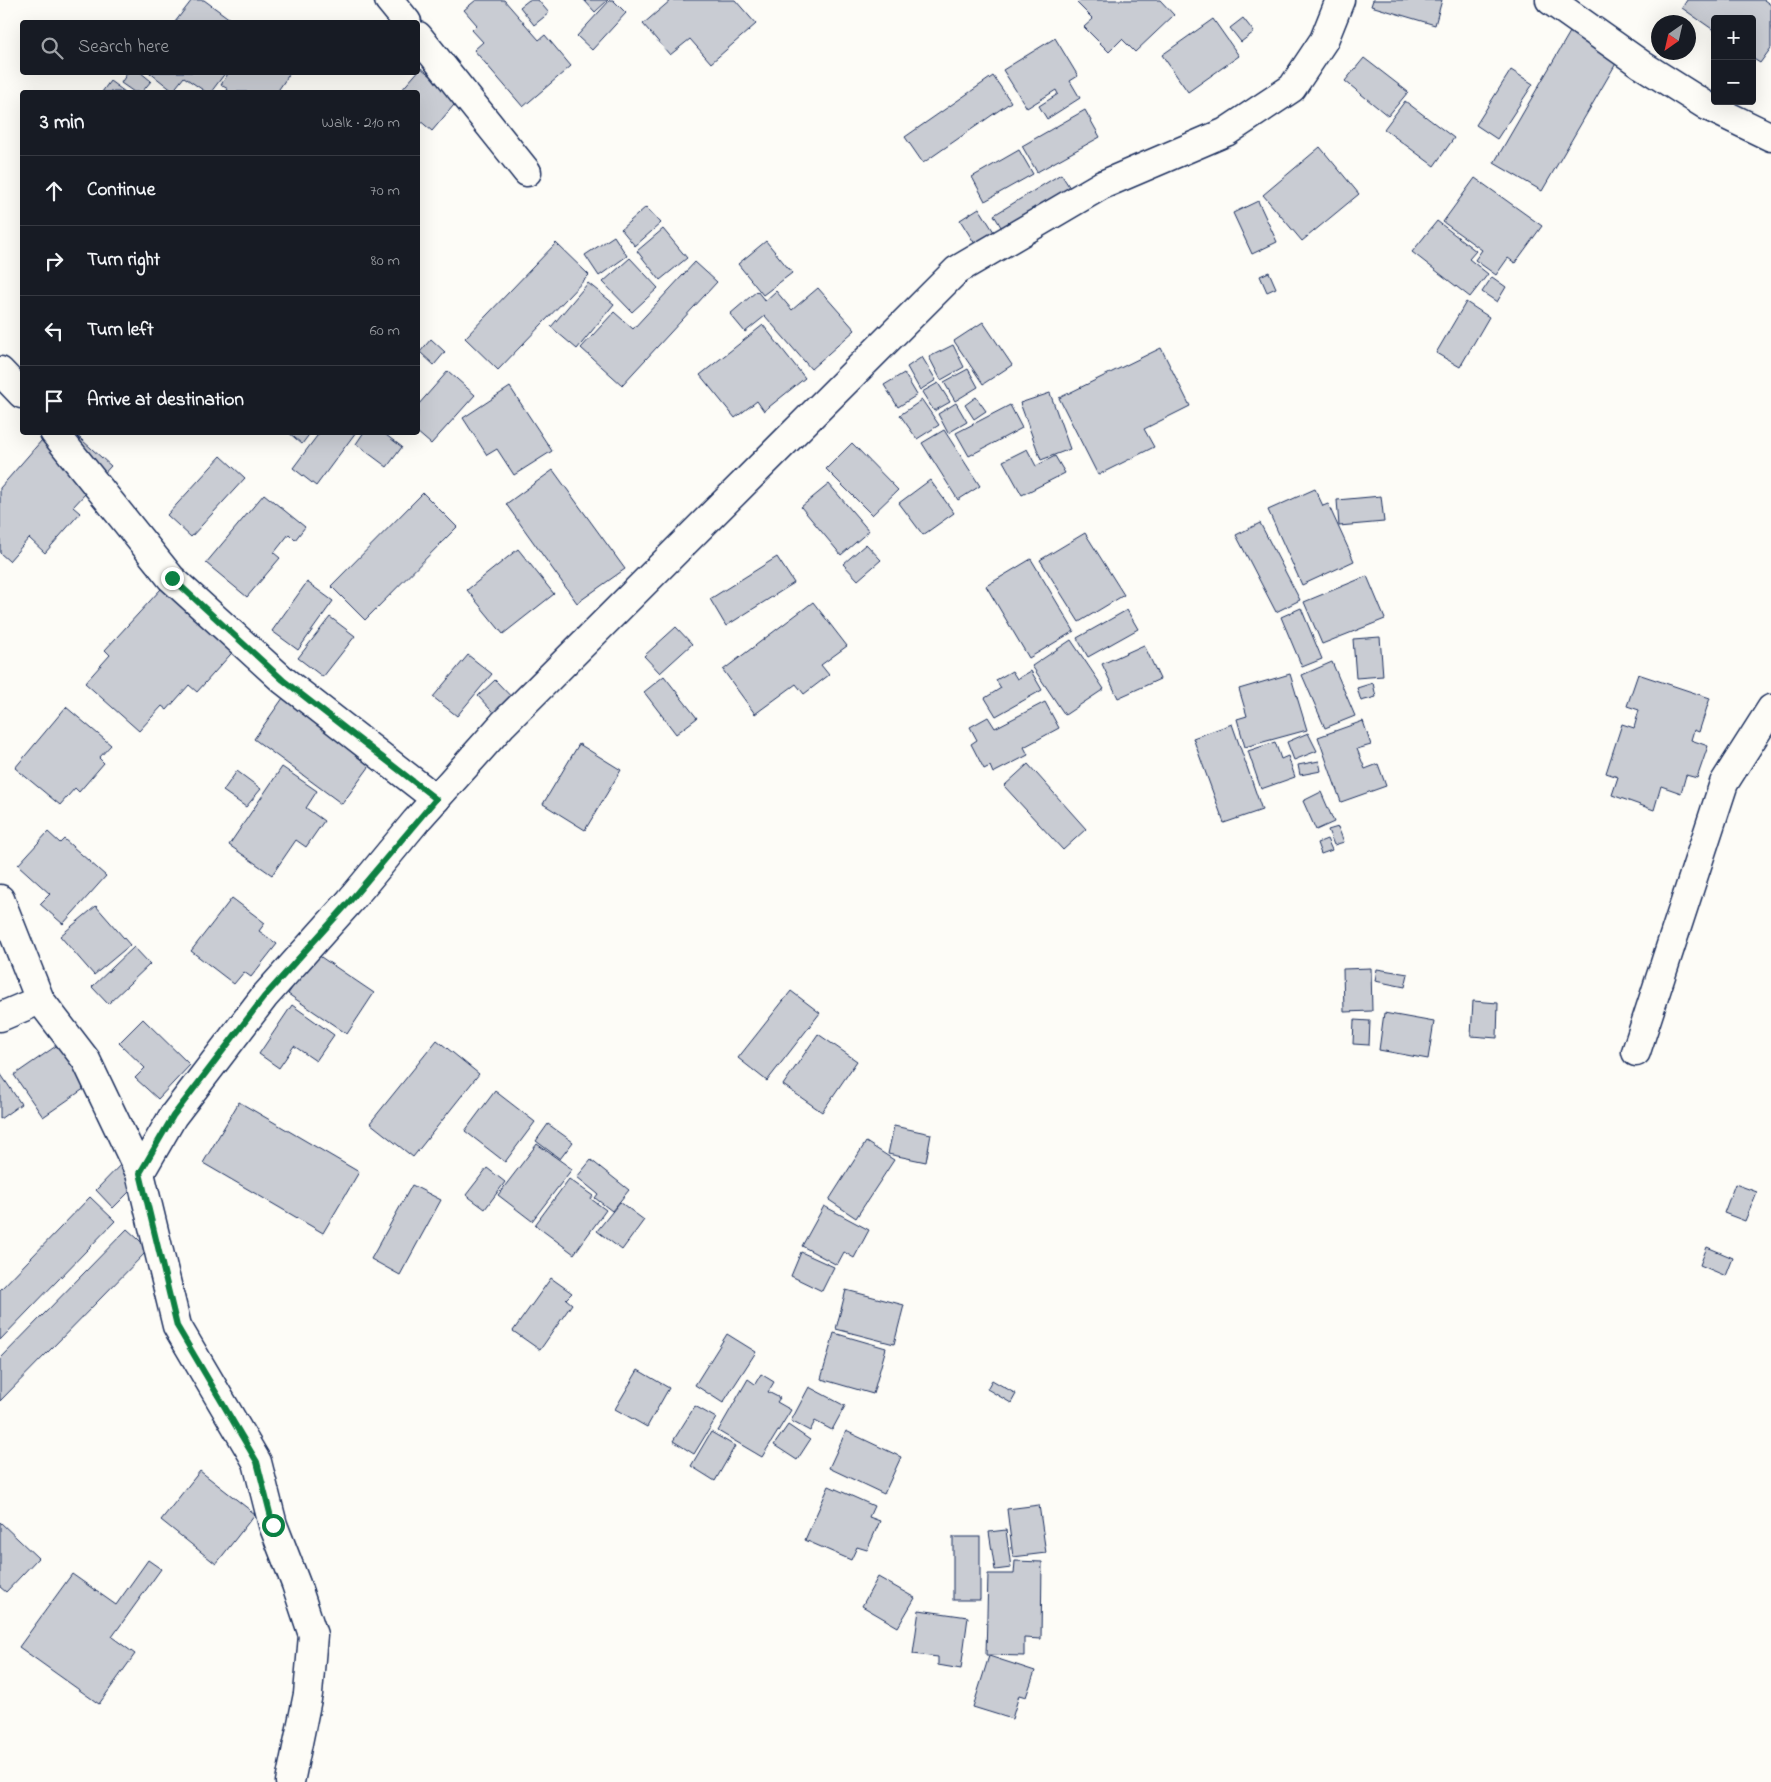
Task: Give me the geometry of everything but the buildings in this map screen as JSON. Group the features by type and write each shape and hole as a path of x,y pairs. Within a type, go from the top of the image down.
{"street":[{"path":"388,0 405,20"},
{"path":"140,1173 173,1116 264,997 503,724 957,270 1102,184 1226,132 1292,88 1324,40 1340,0"},
{"path":"1550,0 1650,70 1707,106 1771,138"},
{"path":"420,38 527,172"},
{"path":"0,371 20,392"},
{"path":"56,435 172,578 283,680 436,799"},
{"path":"1636,1052 1724,783 1771,709"},
{"path":"0,899 40,1000 86,1060 140,1173 177,1326 257,1462 273,1525 313,1635 308,1694 290,1782"},
{"path":"0,1017 40,1000"}],"route":[{"path":"172,578 283,680 436,799 350,901 264,997 173,1116 140,1173 177,1326 257,1462 273,1525"}]}
